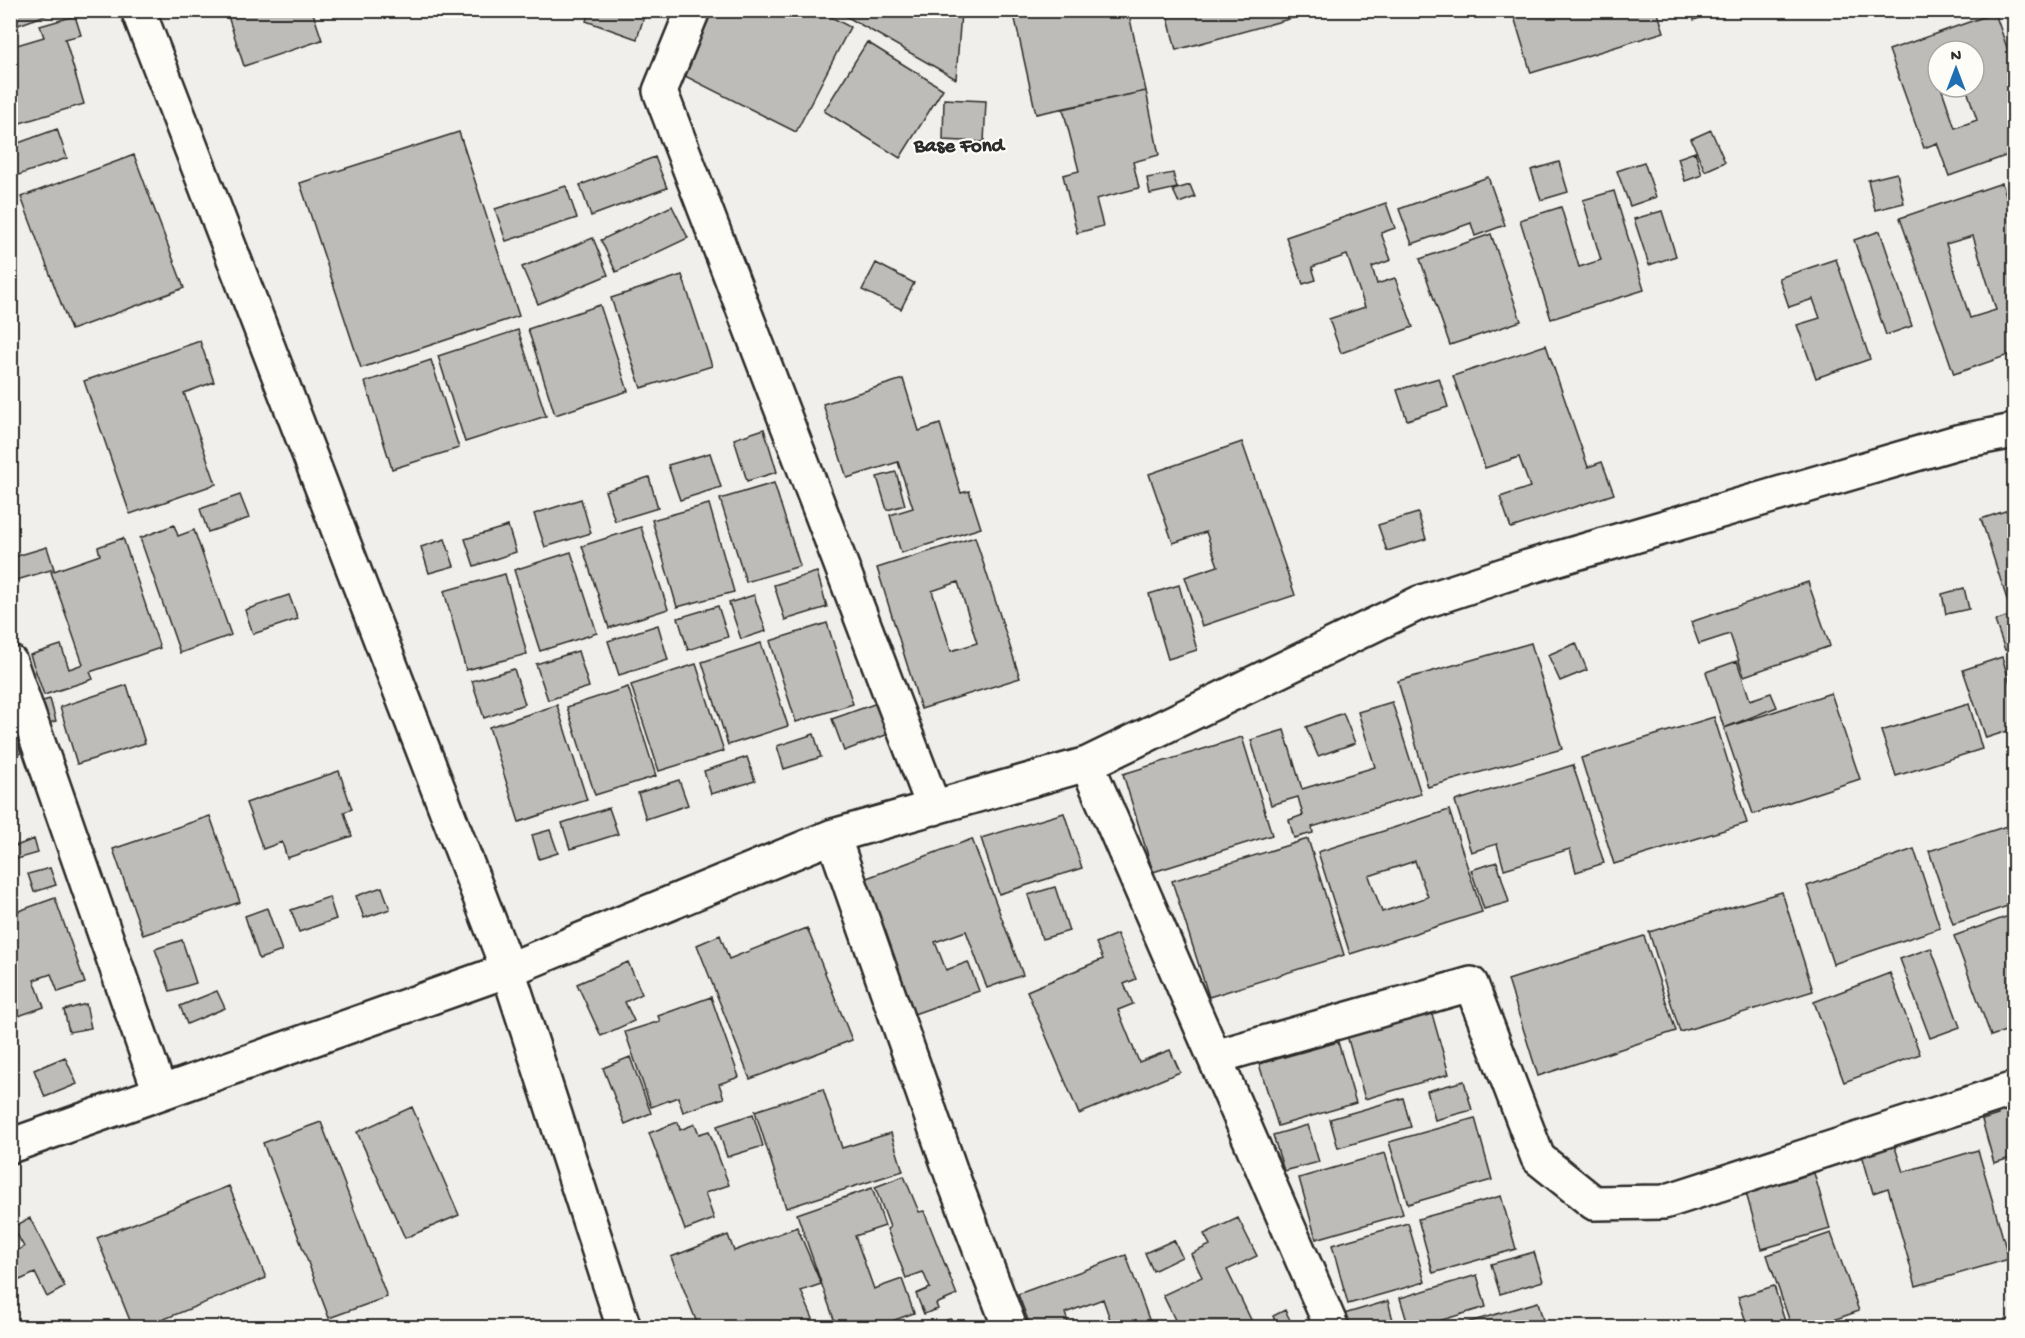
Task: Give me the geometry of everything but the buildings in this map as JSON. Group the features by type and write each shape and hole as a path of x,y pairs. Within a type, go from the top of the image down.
{"street":[{"path":"138,10 508,970 624,1328"},
{"path":"693,10 660,91 934,808"},
{"path":"10,1146 508,970 833,836 1087,764 1419,603 1528,567 1957,442 2014,431"},
{"path":"10,662 160,1092"},
{"path":"1087,764 1332,1328"},
{"path":"833,836 953,1178 1010,1328"},
{"path":"1215,1057 1471,984 1538,1158 1594,1203 1664,1202 2014,1089"}],"district":[{"name":"Base Fond","path":"959,147"}]}
